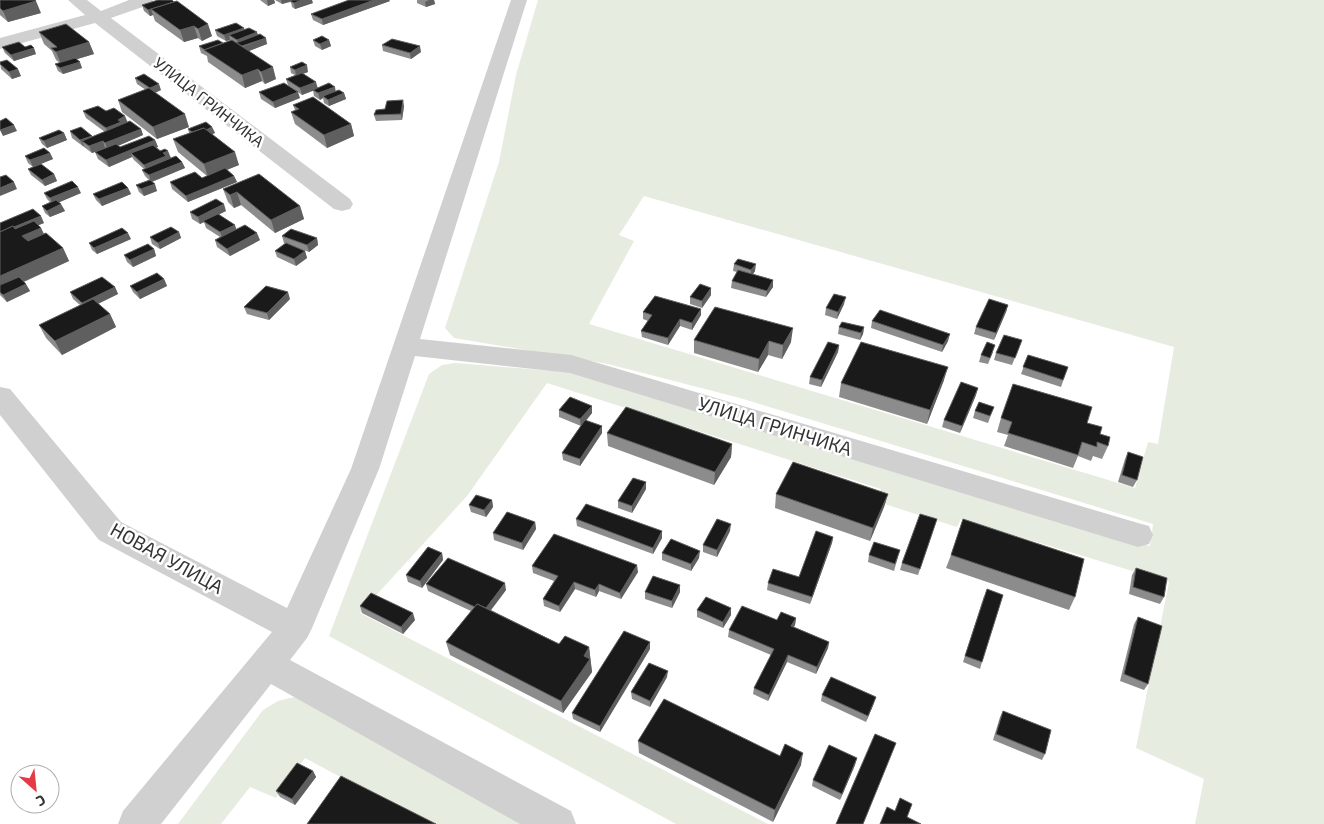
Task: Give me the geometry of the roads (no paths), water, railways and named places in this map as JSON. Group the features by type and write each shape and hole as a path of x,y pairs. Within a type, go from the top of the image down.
{"street":[{"name":"УЛИЦА ГРИНЧИКА","path":"76,0 342,204"},
{"path":"0,44 99,17 145,0"},
{"path":"137,824 295,628 365,469 519,0"},
{"name":"УЛИЦА ГРИНЧИКА","path":"406,346 572,364 1138,535"},
{"name":"НОВАЯ УЛИЦА","path":"0,396 110,531 295,628"},
{"path":"266,664 557,824"}]}
